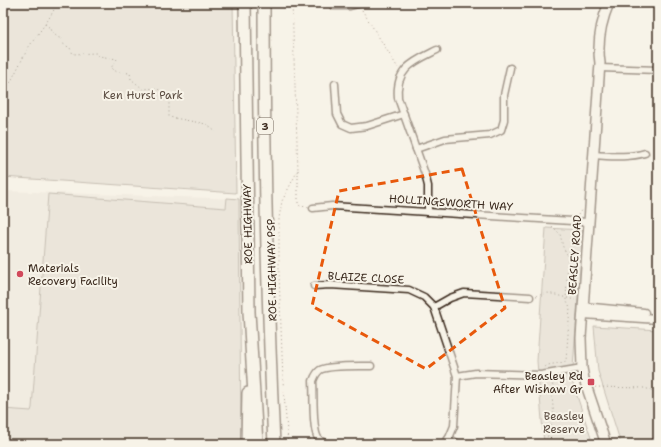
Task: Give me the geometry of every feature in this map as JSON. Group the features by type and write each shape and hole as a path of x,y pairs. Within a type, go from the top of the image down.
{"highway":[{"name":"ROE HIGHWAY","path":"245,3 249,312 257,444"},
{"name":"ROE HIGHWAY","path":"264,3 264,107 272,418 275,444"},
{"path":"247,444 249,312"}],"main road":[{"name":"BEASLEY ROAD","path":"606,444 587,388 582,368 581,338 600,66 600,41 603,19 609,3"},
{"name":"BEASLEY ROAD","path":"600,66 608,20 614,3"}],"street":[{"path":"334,6 361,4"},
{"path":"428,212 428,186 398,98 397,88 399,80 404,72 414,61 437,50"},
{"path":"600,66 658,70"},
{"path":"416,148 445,139 490,135 501,130 504,120 504,95 510,68"},
{"path":"335,84 337,114 342,124 352,128 367,126 404,114"},
{"path":"594,155 636,156 645,153"},
{"name":"HOLLINGSWORTH WAY","path":"313,208 332,206 588,222"},
{"name":"BLAIZE CLOSE","path":"314,286 330,285 409,290 424,297 434,307"},
{"path":"444,444 449,438 454,426 457,376 434,307 450,298 464,293 530,297"},
{"path":"583,307 658,314"},
{"path":"583,307 658,319"},
{"path":"328,444 322,442 318,438 314,428 313,381 316,374 321,370 328,368 371,366"},
{"path":"457,376 476,373 541,375 582,368"},
{"path":"449,438 458,444"}],"path":[{"path":"3,97 28,48 58,3"},
{"name":"ROE HIGHWAY PSP","path":"288,444 283,381 279,274 279,218 282,201 298,170 292,3"},
{"path":"361,4 367,20 398,68 404,72"},
{"path":"45,24 50,28 51,32 59,38 62,38 60,42 70,48 74,54 96,54 99,56 117,59 111,68 117,72 130,73 131,79 143,89 155,88 167,94 169,96 169,117 206,124 216,132"},
{"path":"298,170 298,204 300,206 313,208"},
{"path":"550,220 551,225 560,234 563,247 568,256"},
{"path":"541,375 540,370 544,367 566,361 570,308 566,298 568,256 575,237 576,226"},
{"path":"530,297 548,293 579,301 583,307"},
{"path":"531,444 546,441 550,431 554,416 552,397 553,379"},
{"path":"594,387 644,388 658,392"}],"highlighted area":[{"path":"462,169 505,308 426,369 312,306 339,191"}],"shaded area":[{"path":"3,191 239,199 3,444"}],"green space":[{"name":"Ken Hurst Park","path":"3,3 233,3 236,193 3,177"},
{"path":"48,194 226,208 227,198 239,199 241,444 3,444 3,409 31,411 32,408"},
{"name":"Beasley Reserve","path":"546,228 583,230 572,381 593,444 544,444 537,361"},
{"path":"594,326 658,330 658,444 621,444 598,371"}],"place":[{"name":"Materials Recovery Facility","path":"20,274"},
{"name":"Beasley Rd After Wishaw Gr","path":"591,382"}]}
